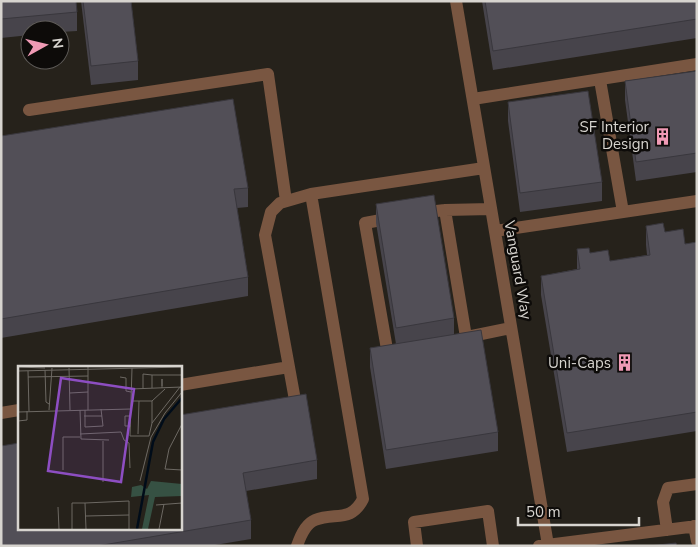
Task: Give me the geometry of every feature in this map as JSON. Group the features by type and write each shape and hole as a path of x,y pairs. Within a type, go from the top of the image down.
{"street":[{"name":"Vanguard Way","path":"456,1 511,328 543,545"},
{"path":"473,99 697,64"},
{"path":"29,110 268,74 286,201"},
{"path":"600,80 623,212"},
{"path":"297,412 266,235 271,212 280,203 311,194 484,168"},
{"path":"297,546 301,535 314,520 351,514 359,508 363,499 311,194"},
{"path":"495,231 697,201"},
{"path":"406,352 388,354 365,223 445,210 491,209"},
{"path":"445,210 466,337"},
{"path":"452,344 466,337 511,328"},
{"path":"181,384 289,367"},
{"path":"1,413 18,410"},
{"path":"667,530 663,502 668,488 697,484"},
{"path":"417,546 414,522 488,511 493,546"},
{"path":"543,545 602,542 695,526 697,542"}],"building":[{"path":"1,1 76,1 77,12 1,19"},
{"path":"83,1 131,1 138,61 91,66"},
{"path":"485,1 697,1 697,19 493,51"},
{"name":"SF Interior Design","path":"697,71 697,153 636,162 625,81"},
{"path":"588,91 602,182 520,193 508,102"},
{"path":"233,99 248,188 234,189 248,277 1,319 1,136"},
{"path":"434,195 454,318 396,328 376,204"},
{"name":"Uni-Caps","path":"663,223 665,232 683,229 685,244 697,242 697,412 567,433 541,276 580,269 577,249 589,248 590,253 608,250 610,261 650,255 646,226"},
{"path":"481,330 498,432 386,450 370,348"},
{"path":"306,394 317,460 243,473 251,520 97,546 1,546 1,446 18,443 18,530 181,530 181,415"},
{"path":"676,543 677,546 649,546"}],"place":[{"name":"SF Interior Design","path":"663,136"},
{"name":"Uni-Caps","path":"625,363"}]}
